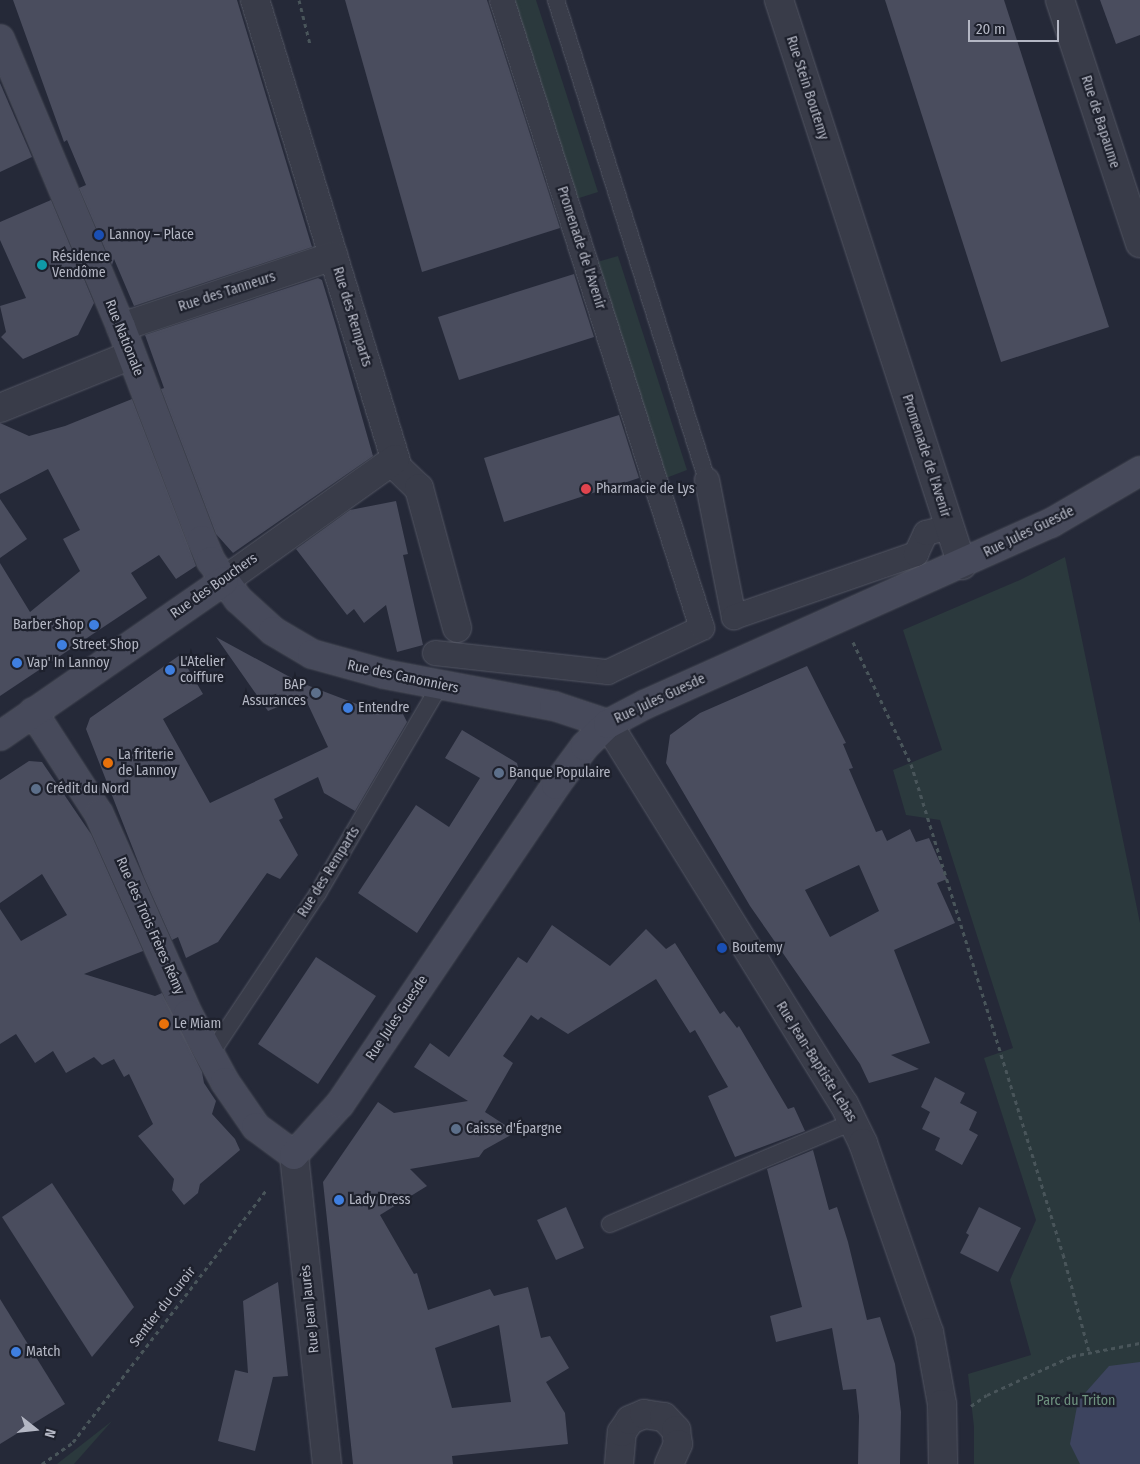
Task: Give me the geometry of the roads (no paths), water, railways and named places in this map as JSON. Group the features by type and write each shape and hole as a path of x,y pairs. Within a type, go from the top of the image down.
{"main road":[{"name":"Rue Nationale","path":"0,38 121,327 202,540 224,581"},
{"name":"Rue Jules Guesde","path":"294,1155 340,1104 556,785 585,746 608,724 646,704 842,619 1052,523 1140,471"},
{"name":"Rue des Canonniers","path":"224,581 251,613 273,632 312,654 362,669 548,704 608,724"},
{"name":"Rue des Bouchers","path":"0,736 224,581"},
{"name":"Rue des Trois Frères Rémy","path":"33,712 99,814 188,1014 210,1055 256,1127 294,1155"}],"street":[{"name":"Rue des Remparts","path":"255,0 395,459 398,468 419,488 457,628"},
{"name":"Promenade de l'Avenir","path":"502,0 702,628"},
{"name":"Rue Stein Boutemy","path":"779,0 835,176"},
{"name":"Rue de Bapaume","path":"1060,0 1140,243"},
{"name":"Promenade de l'Avenir","path":"835,176 962,565"},
{"name":"Rue des Tanneurs","path":"121,327 333,256"},
{"path":"7,405 131,355"},
{"name":"Rue des Bouchers","path":"224,581 395,459"},
{"path":"707,480 734,616"},
{"path":"435,653 608,672 702,628 916,554 926,533 950,527"},
{"name":"Rue Jean-Baptiste Lebas","path":"608,724 854,1122 873,1166 922,1308 939,1378 944,1424 943,1464"},
{"name":"Rue Jean Jaurès","path":"294,1155 327,1464"},
{"path":"619,1464 622,1432 630,1420 644,1414 664,1417 676,1430 678,1444 669,1464"}],"lane":[{"path":"556,0 707,480"},
{"name":"Rue des Remparts","path":"210,1055 318,893 440,685"},
{"path":"610,1224 854,1122"}],"water":[{"path":"1140,1362 1140,1464 1080,1464 1070,1444 1078,1401 1109,1366"}],"place":[{"name":"Lannoy – Place","path":"99,235"},
{"name":"Résidence Vendôme","path":"42,265"},
{"name":"Pharmacie de Lys","path":"586,489"},
{"name":"Barber Shop","path":"94,625"},
{"name":"Street Shop","path":"62,645"},
{"name":"Vap' In Lannoy","path":"17,663"},
{"name":"L'Atelier coiffure","path":"170,670"},
{"name":"BAP Assurances","path":"316,693"},
{"name":"Entendre","path":"348,708"},
{"name":"La friterie de Lannoy","path":"108,763"},
{"name":"Banque Populaire","path":"499,773"},
{"name":"Crédit du Nord","path":"36,789"},
{"name":"Boutemy","path":"722,948"},
{"name":"Le Miam","path":"164,1024"},
{"name":"Caisse d'Épargne","path":"456,1129"},
{"name":"Lady Dress","path":"339,1200"},
{"name":"Match","path":"16,1352"}],"park label":[{"name":"Parc du Triton","path":"1076,1401"}]}
